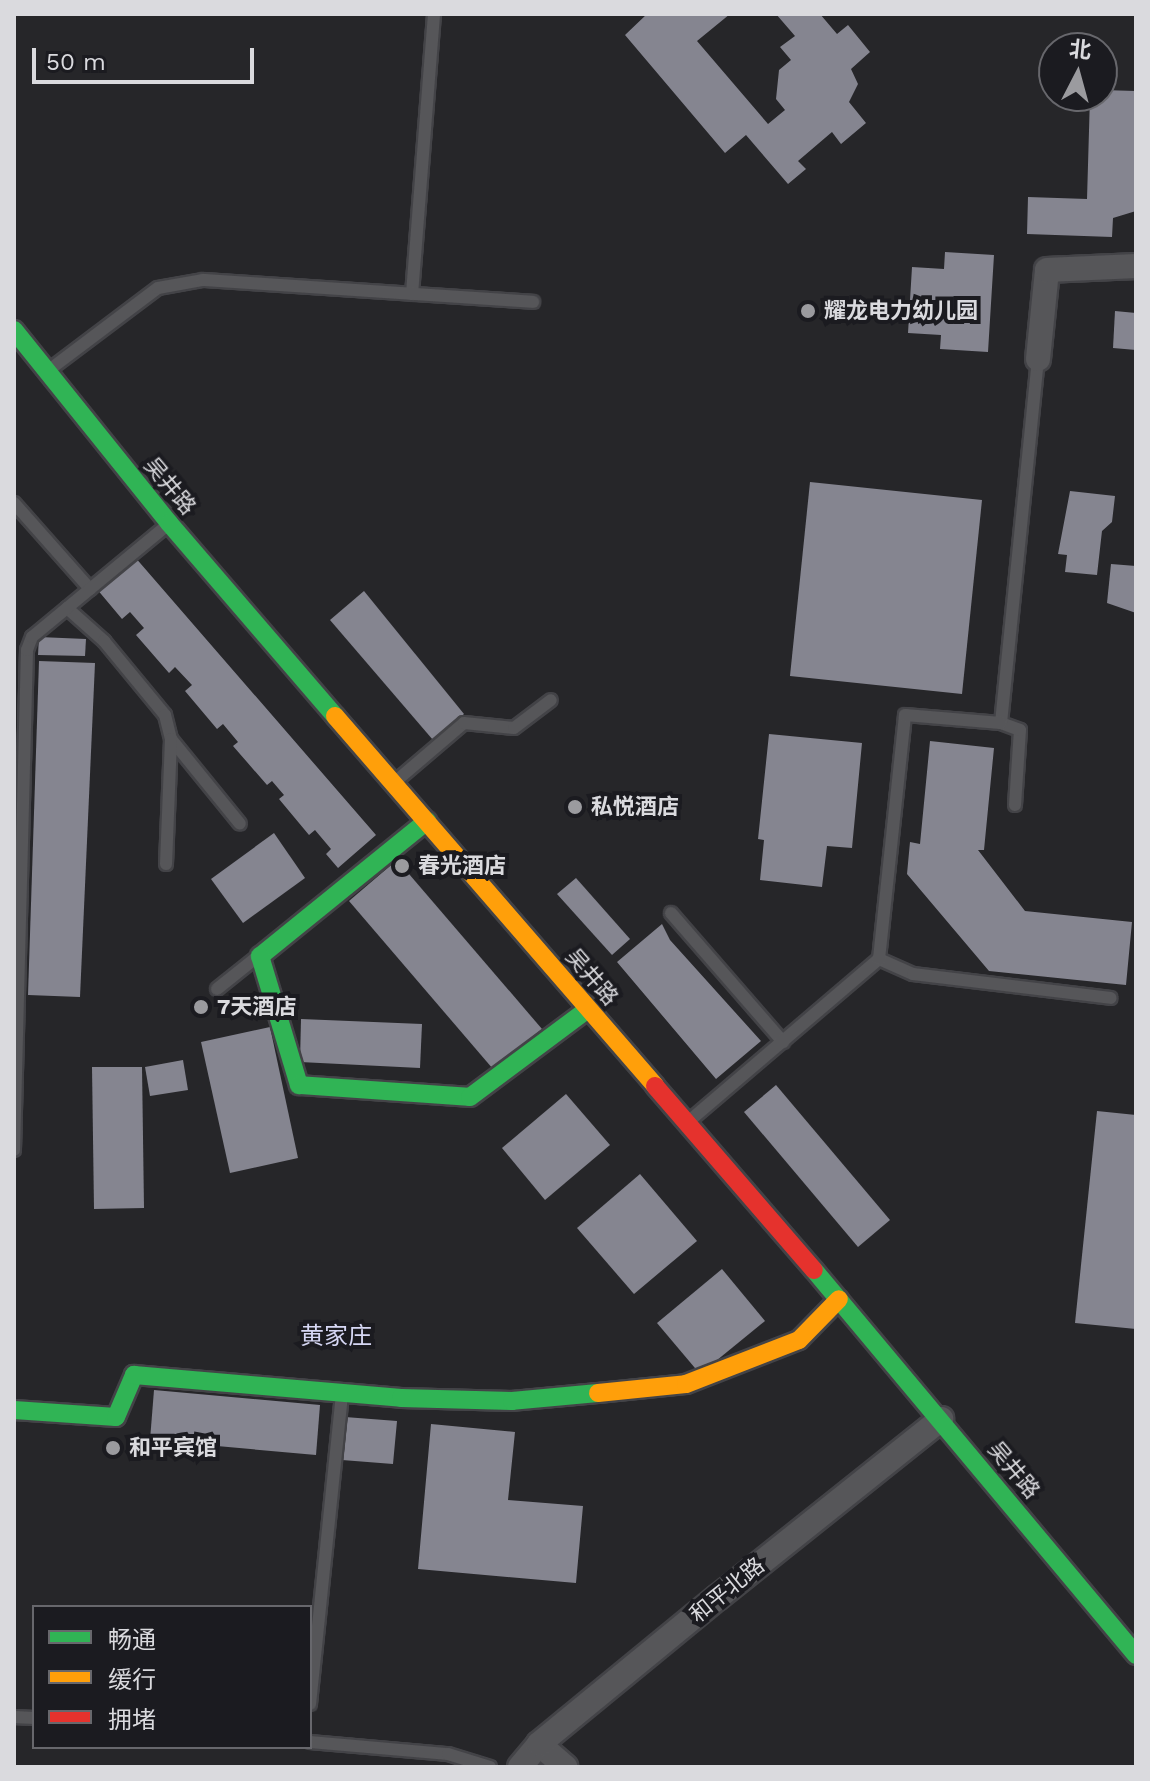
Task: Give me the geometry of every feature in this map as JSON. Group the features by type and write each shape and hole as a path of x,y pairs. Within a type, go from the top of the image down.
{"street":[{"path":"1038,359 1047,270 1136,266"},
{"name":"吴井路","path":"14,330 169,523 839,1299 1136,1655"},
{"path":"427,821 260,956 299,1085 470,1097 588,1009"},
{"path":"14,1410 116,1417 134,1375 343,1393 512,1401 686,1384 799,1340 839,1299"},
{"name":"和平北路","path":"520,1767 539,1744 941,1419"},
{"path":"539,1744 565,1767"}],"lane":[{"path":"412,294 434,14"},
{"path":"46,372 158,288 203,280 533,302"},
{"path":"1001,723 1038,359"},
{"path":"14,503 90,589"},
{"path":"14,1150 19,741 27,650 32,637 169,523"},
{"path":"67,608 104,641 165,715 171,739 166,864"},
{"path":"393,783 464,723 514,728 551,700"},
{"path":"687,1123 879,959 905,715 1001,723 1020,730 1015,805"},
{"path":"171,739 240,824"},
{"path":"671,913 783,1042"},
{"path":"217,989 260,956"},
{"path":"879,959 913,974 1111,998"},
{"path":"312,1685 343,1393"},
{"path":"312,1742 448,1754 490,1767"}],"building":[{"path":"647,14 730,14 697,41 768,124 785,110 776,99 779,70 791,60 780,47 795,36 776,14 820,14 837,34 848,25 870,52 851,69 858,84 849,102 866,123 841,144 832,132 798,161 806,169 788,184 746,135 725,153 625,35"},
{"path":"1118,90 1136,91 1136,211 1113,218 1112,237 1027,234 1028,197 1087,199 1090,112 1118,112"},
{"path":"945,252 994,255 988,352 940,349 941,335 908,333 912,267 944,269"},
{"path":"1115,311 1136,313 1136,350 1113,348"},
{"path":"810,482 982,500 962,694 790,676"},
{"path":"1070,491 1115,496 1112,522 1102,531 1097,575 1065,572 1067,555 1058,554"},
{"path":"134,556 376,835 338,868 326,854 331,849 315,830 309,835 279,799 284,795 272,781 267,785 233,746 238,742 223,724 217,729 185,691 192,685 175,667 169,673 136,635 144,628 130,612 122,619 96,588"},
{"path":"1111,564 1136,566 1136,613 1107,603"},
{"path":"364,591 464,714 433,740 330,620"},
{"path":"39,637 86,639 85,656 38,655"},
{"path":"39,661 95,663 80,997 28,995"},
{"path":"769,734 862,743 852,848 827,846 822,887 760,880 764,840 758,839"},
{"path":"930,741 994,748 984,850 978,850 1025,911 1132,922 1126,985 989,971 907,874 910,842 920,844"},
{"path":"274,833 305,878 243,923 211,879"},
{"path":"397,860 542,1029 493,1069 349,901"},
{"path":"576,878 630,939 612,955 557,894"},
{"path":"662,924 670,940 761,1041 716,1079 617,962"},
{"path":"301,1019 422,1024 420,1068 300,1062"},
{"path":"270,1027 298,1158 230,1173 201,1042"},
{"path":"183,1060 188,1090 150,1096 145,1067"},
{"path":"92,1067 142,1067 144,1208 94,1209"},
{"path":"776,1085 890,1220 858,1247 744,1112"},
{"path":"566,1094 610,1145 545,1200 502,1148"},
{"path":"1097,1111 1136,1115 1136,1329 1075,1323"},
{"path":"640,1174 697,1241 634,1294 577,1228"},
{"path":"722,1269 765,1321 700,1374 657,1323"},
{"path":"154,1390 320,1405 316,1455 150,1440"},
{"path":"345,1417 397,1421 393,1464 342,1460"},
{"path":"431,1424 515,1432 508,1500 583,1506 576,1583 418,1569"}],"traffic: fast":[{"path":"14,330 169,523 335,716"},
{"path":"427,821 260,956 299,1085 470,1097 588,1009"},
{"path":"814,1270 1136,1655"},
{"path":"14,1410 116,1417 134,1375 401,1398 512,1401 598,1393"}],"traffic: slow":[{"path":"335,716 655,1086"},
{"path":"598,1393 686,1384 799,1340 839,1299"}],"traffic: jam":[{"path":"655,1086 814,1270"}],"place":[{"name":"耀龙电力幼儿园","path":"808,311"},
{"name":"私悦酒店","path":"575,807"},
{"name":"春光酒店","path":"402,866"},
{"name":"7天酒店","path":"201,1007"},
{"name":"和平宾馆","path":"113,1448"}],"district":[{"name":"黄家庄","path":"336,1337"}]}
